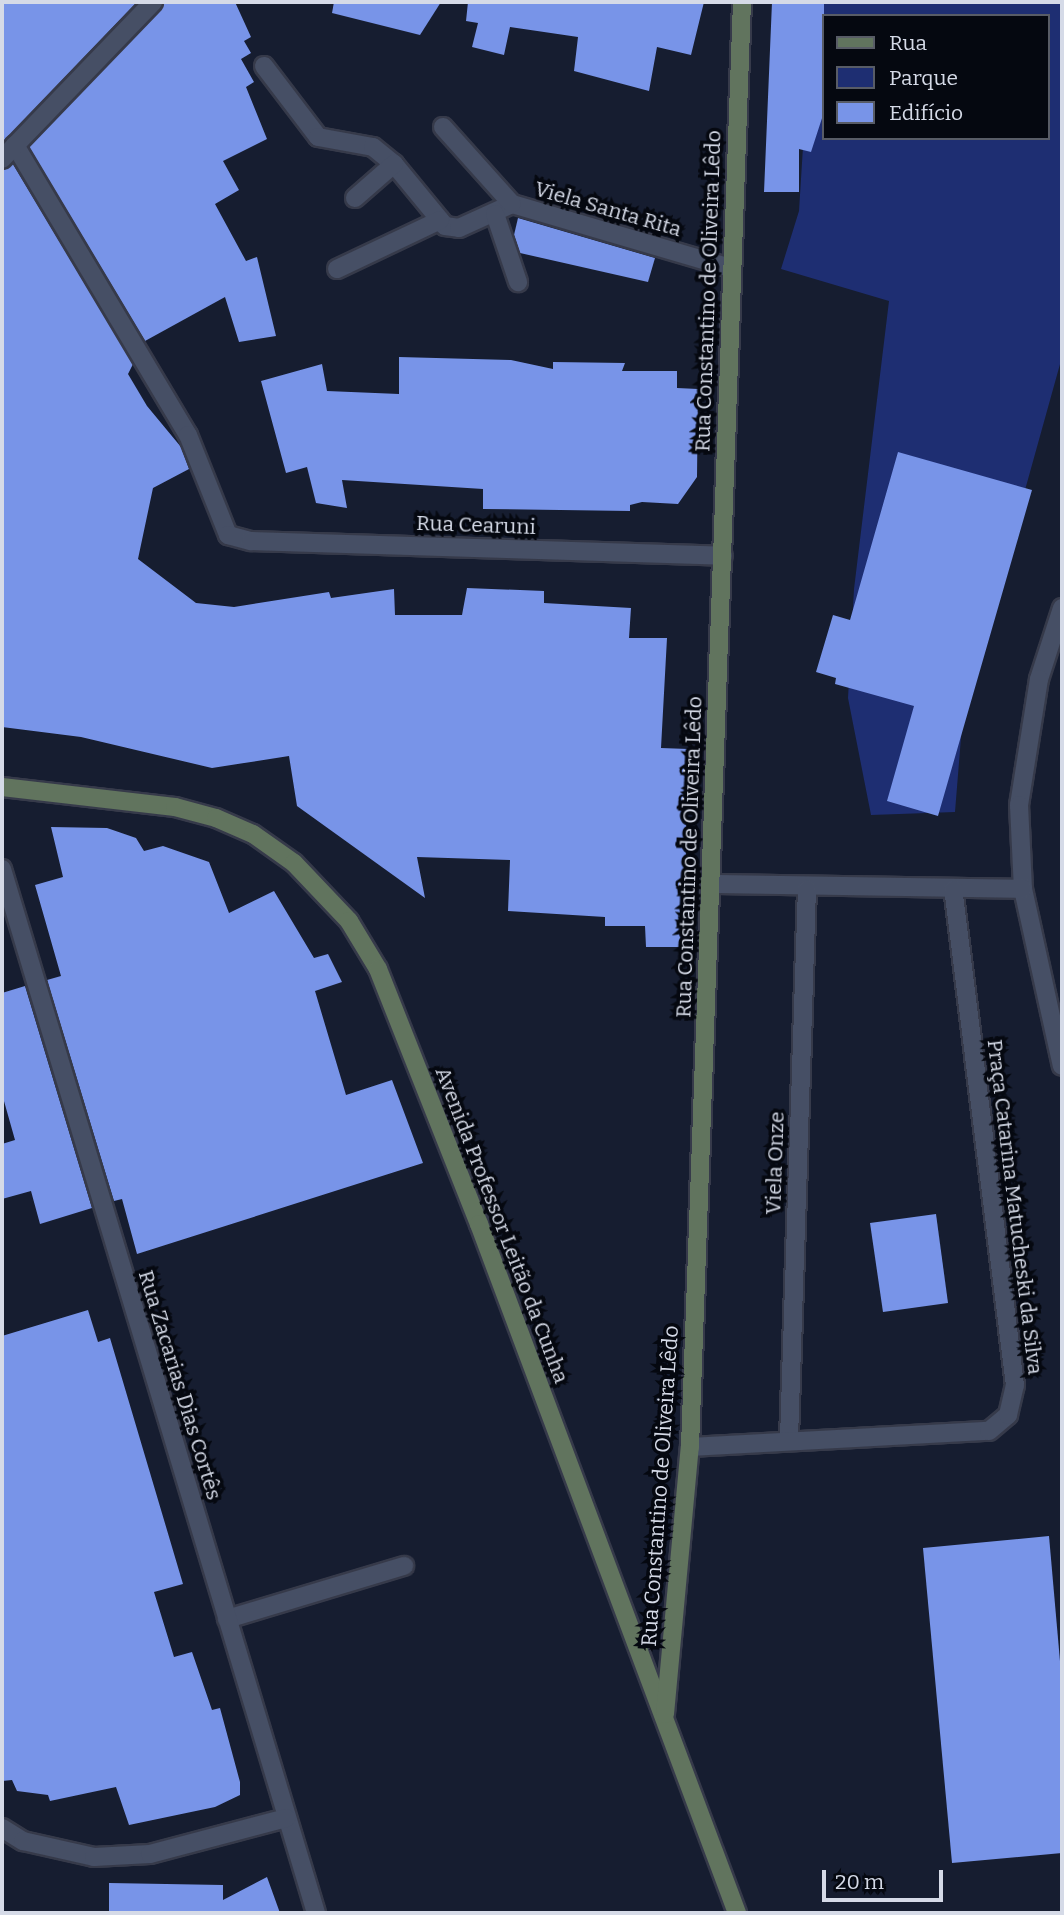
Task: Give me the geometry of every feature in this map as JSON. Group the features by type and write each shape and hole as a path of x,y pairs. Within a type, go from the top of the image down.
{"street":[{"path":"2,159 153,2"},
{"name":"Rua Constantino de Oliveira Lêdo","path":"665,1714 690,1447 742,2"},
{"path":"264,66 318,136 366,144 394,164 440,220 337,269"},
{"name":"Viela Santa Rita","path":"443,127 512,204 731,268"},
{"name":"Rua Cearuni","path":"15,145 188,435 228,535 251,541 723,556"},
{"path":"355,198 394,164"},
{"name":"Viela Santa Rita","path":"440,220 459,228 512,204"},
{"path":"495,214 518,282"},
{"path":"1062,608 1026,738 1019,805 1023,889 1062,1066"},
{"name":"Avenida Professor Leitão da Cunha","path":"2,787 175,807 216,818 253,834 294,863 349,921 378,969 665,1714 737,1913"},
{"name":"Rua Zacarias Dias Cortês","path":"2,869 316,1913"},
{"path":"710,884 807,889 1023,889"},
{"name":"Viela Onze","path":"789,1439 807,889"},
{"name":"Praça Catarina Matucheski da Silva","path":"690,1447 789,1439 989,1431 1013,1405 1015,1385 953,890"},
{"path":"227,1619 404,1566"},
{"path":"2,1828 23,1841 94,1857 189,1846 286,1818"}],"green space":[{"path":"812,2 1062,2 1062,357 963,713 955,812 871,815 848,698 854,589 889,301 781,269 799,211"}],"building":[{"path":"2,2 137,2 2,143"},
{"path":"164,2 235,2 251,37 244,41 251,53 241,59 254,82 246,87 267,139 223,161 239,190 215,204 246,261 257,257 276,336 239,342 225,297 145,341 29,147"},
{"path":"334,2 441,2 420,35 332,13"},
{"path":"468,2 704,2 691,55 657,47 649,91 574,71 578,37 510,27 504,55 472,47 478,23 466,21"},
{"path":"772,2 824,2 822,118 811,152 799,149 799,192 764,192"},
{"path":"13,164 133,364 128,374 147,406 181,447 189,469 153,488 138,559 196,603 234,607 329,592 331,598 394,589 395,615 462,615 467,588 544,591 544,603 631,608 629,638 667,638 661,748 688,749 684,947 646,947 645,926 605,926 605,917 508,911 510,860 417,857 425,898 297,806 289,756 212,768 81,737 2,727 2,170"},
{"path":"518,218 655,258 648,282 520,253 514,235"},
{"path":"399,357 511,360 553,369 553,362 625,363 622,371 677,371 677,388 698,389 697,477 678,504 642,502 630,505 630,511 483,509 483,489 342,480 347,508 316,503 307,467 286,473 261,381 322,364 327,391 399,394"},
{"path":"898,452 1032,490 938,816 887,801 914,706 835,684 836,678 816,672 833,615 850,620"},
{"path":"51,827 107,828 136,838 144,851 163,846 209,862 229,913 274,891 314,958 328,954 342,982 315,991 346,1095 392,1080 423,1163 137,1254 122,1199 114,1201 47,980 61,976 35,885 63,877"},
{"path":"25,986 92,1208 40,1224 31,1191 2,1199 2,1144 15,1140 2,1094 2,993"},
{"path":"936,1214 948,1303 883,1312 870,1223"},
{"path":"88,1310 98,1342 110,1338 183,1584 154,1592 174,1657 192,1652 212,1710 220,1708 240,1782 240,1795 215,1807 129,1825 116,1787 50,1801 48,1795 17,1791 12,1780 2,1781 2,1336"},
{"path":"1049,1536 1062,1684 1062,1853 952,1863 923,1548"},
{"path":"267,1877 280,1913 109,1913 109,1883 223,1885 223,1900"}]}
